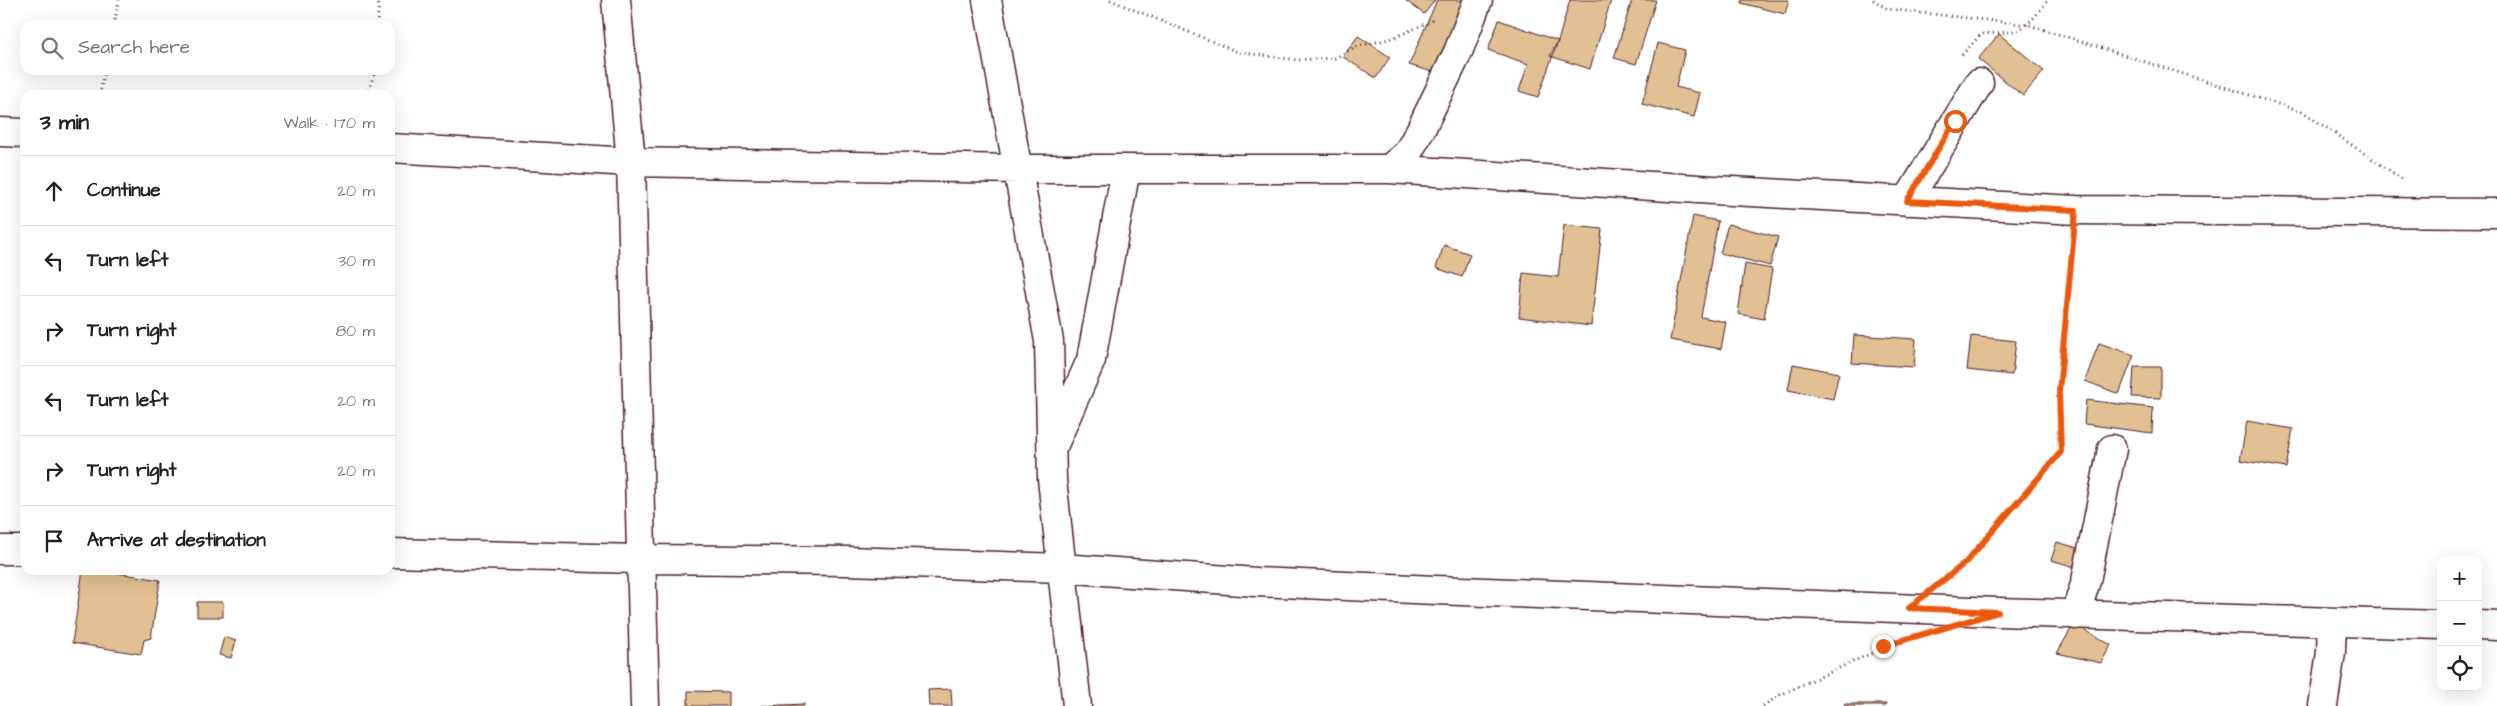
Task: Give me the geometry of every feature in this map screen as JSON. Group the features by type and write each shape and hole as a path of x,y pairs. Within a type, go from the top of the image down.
{"street":[{"path":"616,0 631,162 645,706"},
{"path":"987,0 1049,342 1052,479 1077,706"},
{"path":"1389,169 1407,154 1421,129 1458,52 1476,3"},
{"path":"1907,201 1979,83"},
{"path":"0,132 20,133"},
{"path":"395,148 631,162 1018,169 1389,169 1467,176 2076,210 2497,213"},
{"path":"1051,451 1091,360 1126,169"},
{"path":"2075,614 2086,581 2112,448"},
{"path":"0,550 20,550"},
{"path":"395,553 640,559 847,561 1061,568 1266,582 2075,614 2437,624"},
{"path":"2323,706 2331,652 2332,622"},
{"path":"2482,625 2497,626"}],"path":[{"path":"115,20 119,0"},
{"path":"377,20 379,0"},
{"path":"1110,0 1238,52 1297,60 1335,58 1355,47 1393,38 1476,3"},
{"path":"1873,0 1888,10 2029,25 2303,112 2406,181"},
{"path":"1979,83 1961,74 1960,61 1965,49 1981,34 2015,31 2029,25 2048,0"},
{"path":"101,90 103,75"},
{"path":"369,90 374,75"},
{"path":"1909,608 1966,562 2061,452 2059,391 2076,210"},
{"path":"1763,706 1780,695 1883,646 1902,640"}],"building":[{"path":"1405,0 1435,0 1424,14"},
{"path":"1437,0 1467,0 1436,73 1409,65"},
{"path":"1570,0 1611,0 1590,69 1550,56 1558,41"},
{"path":"1632,0 1656,0 1636,64 1614,58"},
{"path":"1742,0 1789,0 1785,14 1741,3"},
{"path":"1499,20 1558,41 1538,97 1519,91 1528,64 1488,50"},
{"path":"1999,34 2044,71 2023,96 1978,59"},
{"path":"1358,36 1390,57 1376,78 1343,57"},
{"path":"1658,43 1685,50 1676,87 1700,93 1694,117 1642,104"},
{"path":"1693,216 1718,221 1701,317 1726,322 1721,349 1670,340"},
{"path":"1728,224 1778,237 1770,266 1720,253"},
{"path":"1564,225 1602,229 1591,326 1519,317 1523,273 1558,277"},
{"path":"1444,245 1470,254 1462,277 1436,268"},
{"path":"1745,264 1772,269 1764,319 1738,314"},
{"path":"1854,335 1916,339 1914,367 1852,363"},
{"path":"1971,336 2016,341 2012,375 1967,370"},
{"path":"2099,343 2134,355 2119,394 2085,381"},
{"path":"1793,364 1839,373 1833,399 1788,390"},
{"path":"2134,367 2161,367 2161,398 2132,397"},
{"path":"2086,400 2153,408 2152,433 2084,424"},
{"path":"2247,421 2293,429 2286,468 2240,460"},
{"path":"2057,542 2088,551 2082,569 2051,560"},
{"path":"82,575 130,575 160,580 151,638 144,640 141,654 72,643"},
{"path":"197,602 223,602 223,617 197,617"},
{"path":"2074,624 2111,645 2101,663 2057,653"},
{"path":"224,637 236,641 231,658 219,655"},
{"path":"951,689 952,706 929,706 928,690"},
{"path":"688,691 728,692 728,706 688,706"},
{"path":"804,704 804,706 762,706"},
{"path":"1844,704 1886,704 1886,706 1844,706"}],"route":[{"path":"1883,646 1998,612 1909,608 1966,562 2061,452 2059,391 2076,210 1907,201 1955,121"}]}
